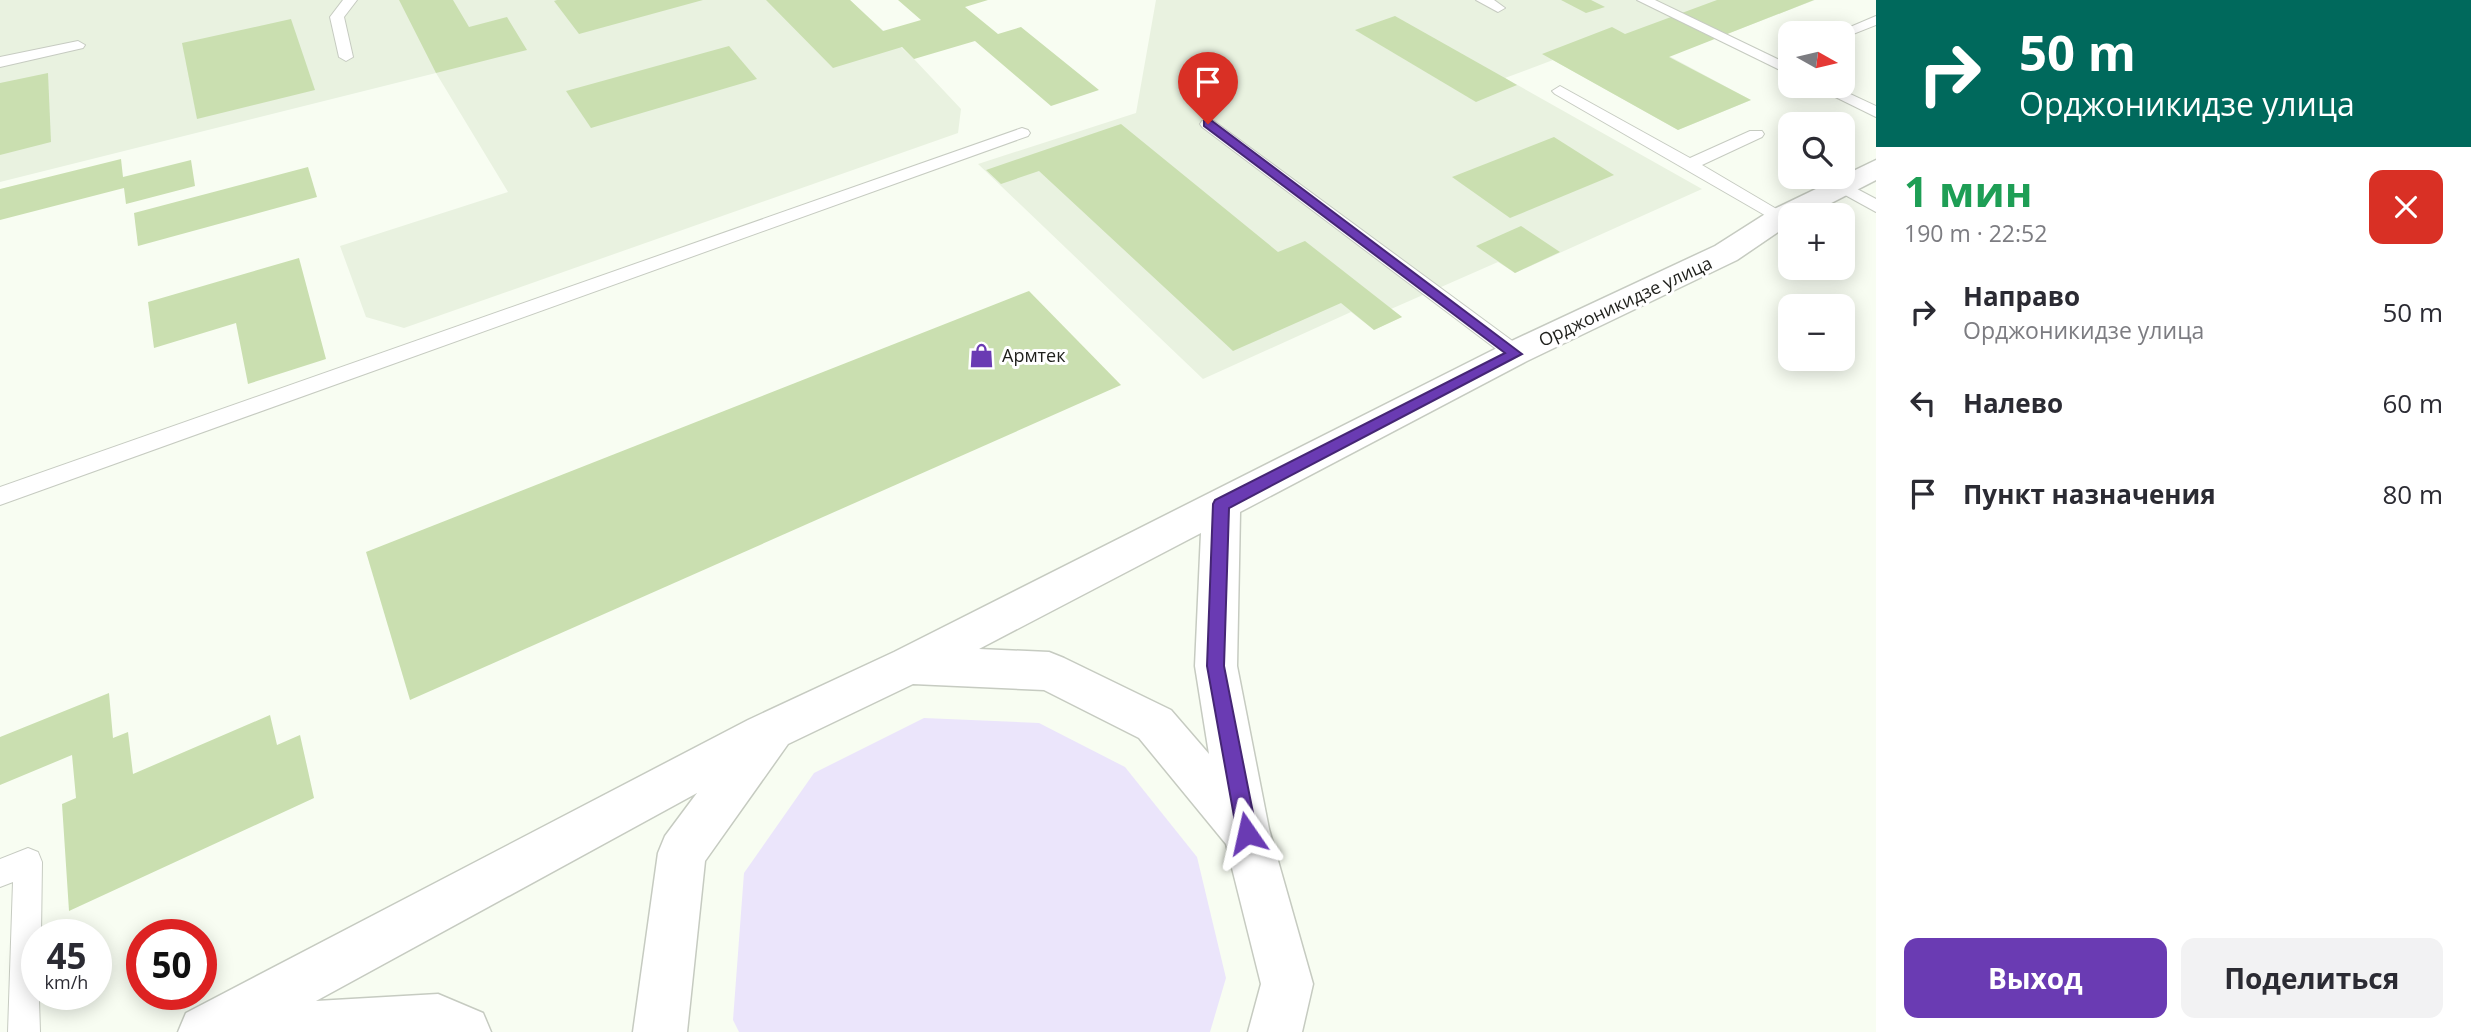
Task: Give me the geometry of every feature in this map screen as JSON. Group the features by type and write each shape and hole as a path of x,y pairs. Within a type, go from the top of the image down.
{"main road":[{"name":"Орджоникидзе улица","path":"1855,180 1876,169"},
{"name":"Орджоникидзе улица","path":"1809,203 1836,189"},
{"name":"Орджоникидзе улица","path":"205,1032 772,730 909,665 1515,354 1726,253 1778,219"},
{"path":"1221,504 1216,666 1281,1008 1303,1032"},
{"path":"909,665 1049,671 1155,724 1247,833"},
{"path":"660,1032 682,853 772,730"},
{"path":"236,1032 438,1020 464,1032"}],"lane":[{"path":"346,57 337,17 350,0"},
{"path":"1483,0 1498,8"},
{"path":"1644,0 1778,65"},
{"path":"1855,29 1876,20"},
{"path":"0,62 78,46"},
{"path":"1773,63 1778,61"},
{"path":"1560,91 1778,215"},
{"path":"1856,103 1876,93"},
{"path":"1846,98 1876,113"},
{"path":"1208,124 1515,354"},
{"path":"0,496 1022,133"},
{"path":"1689,165 1756,134"},
{"path":"1847,189 1876,207"},
{"path":"0,873 29,862 24,1032"}],"shaded area":[{"path":"0,0 850,0 914,59 961,109 958,133 404,328 366,317 340,246 508,192 436,73 0,182"},
{"path":"1156,0 1815,0 1669,56 1751,100 1678,130 1553,60 1505,78 1702,189 1515,273 1498,262 1391,309 1402,317 1374,330 1351,312 1203,379 978,164 1136,113"},
{"path":"924,718 1039,723 1125,767 1197,857 1226,978 1210,1032 739,1032 733,1020 744,873 814,773"}],"building":[{"path":"399,0 453,0 469,27 507,17 527,50 436,73"},
{"path":"557,0 703,0 579,34 554,1"},
{"path":"766,0 850,0 883,31 921,20 898,0 988,0 965,7 998,34 1021,27 1099,90 1051,106 975,41 914,59 902,47 833,68"},
{"path":"1561,0 1591,0 1605,7 1586,13"},
{"path":"1717,0 1814,0 1669,57 1751,100 1678,130 1542,54 1612,27 1625,34"},
{"path":"1395,16 1517,85 1476,102 1355,30"},
{"path":"291,19 315,90 197,119 182,43"},
{"path":"729,46 757,79 591,128 566,91"},
{"path":"48,73 51,142 0,155 0,83"},
{"path":"1121,124 1278,252 1305,241 1402,317 1374,330 1341,303 1233,351 1039,171 1001,184 986,170"},
{"path":"1554,137 1614,175 1510,218 1452,177"},
{"path":"121,159 123,177 191,160 195,186 126,204 124,188 0,220 0,189"},
{"path":"308,167 317,197 138,246 134,213"},
{"path":"1521,226 1560,252 1515,273 1476,246"},
{"path":"299,258 326,359 248,384 236,323 154,348 148,302"},
{"path":"1029,291 1121,385 410,700 366,552"},
{"path":"109,693 113,738 128,732 133,774 270,715 277,745 300,735 314,798 69,911 62,804 76,798 72,755 0,785 0,737"}],"place":[{"name":"Армтек","path":"982,355"}],"route":[{"path":"1208,124 1515,354 1221,504 1216,666 1247,833"}]}
